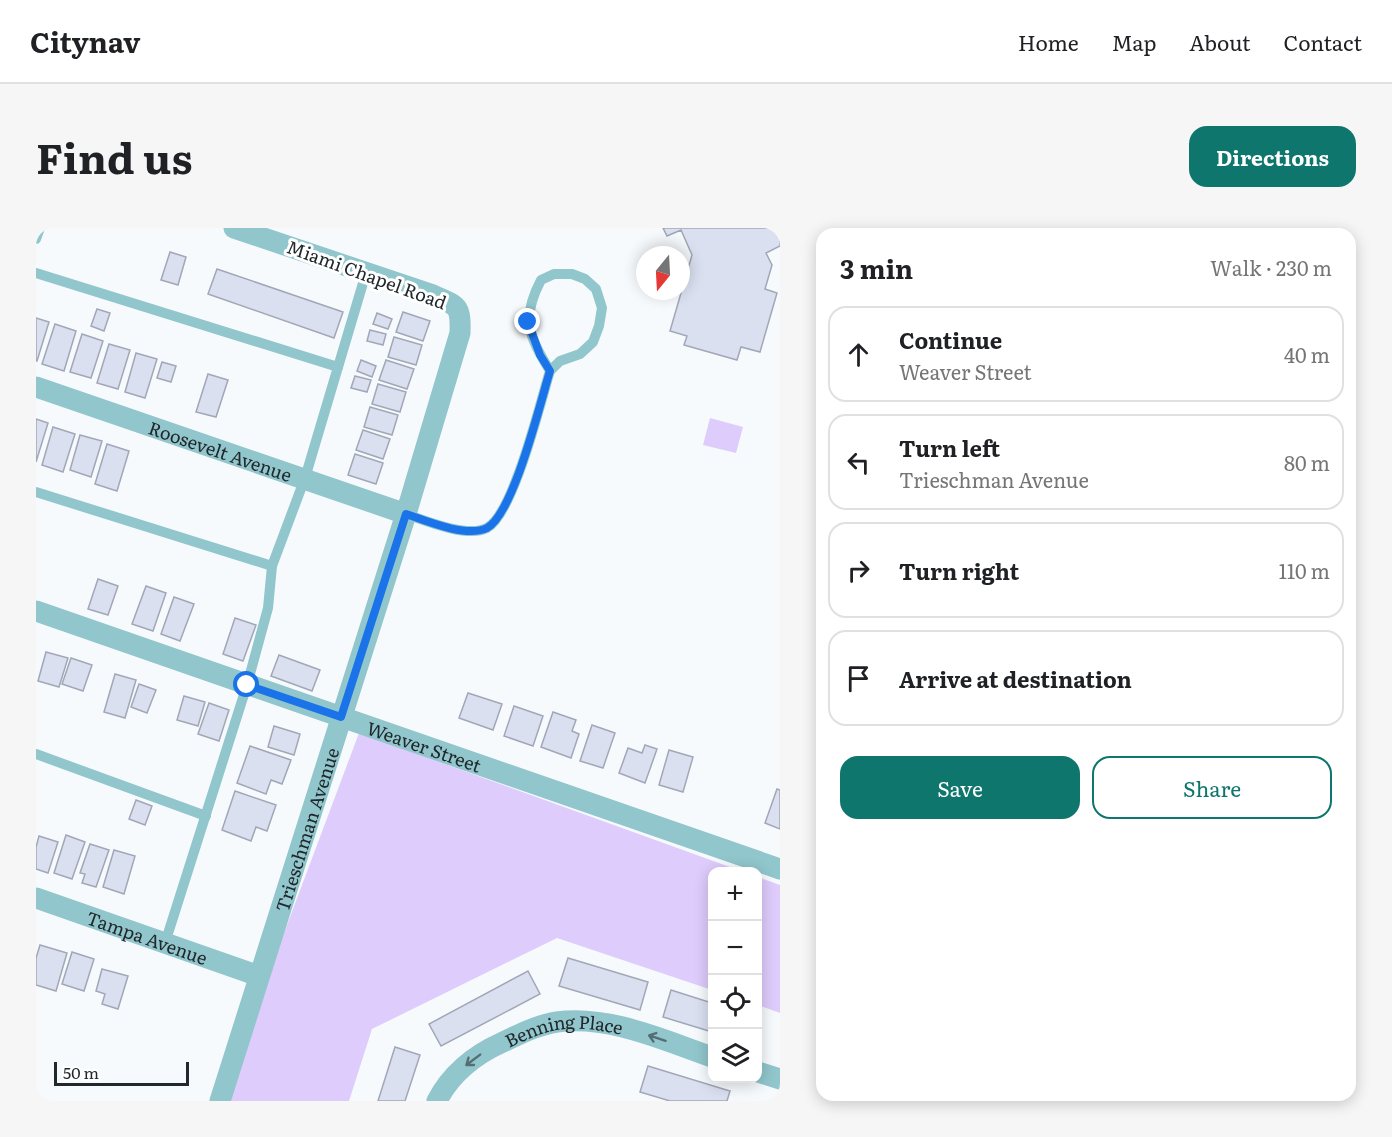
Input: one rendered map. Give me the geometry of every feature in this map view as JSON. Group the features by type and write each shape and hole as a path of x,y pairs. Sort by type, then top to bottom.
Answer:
{"street":[{"name":"Miami Chapel Road","path":"239,229 433,295 454,305 461,315"},
{"name":"Trieschman Avenue","path":"220,1101 406,514 460,333 461,315"},
{"name":"Roosevelt Avenue","path":"36,387 406,514"},
{"name":"Weaver Street","path":"36,611 780,869"},
{"name":"Tampa Avenue","path":"36,898 259,976"},
{"name":"Benning Place","path":"437,1101 455,1075 481,1054 528,1030 556,1023 583,1021 604,1024 640,1032 708,1056"},
{"path":"762,1073 780,1079"}],"lane":[{"path":"36,239 40,228"},
{"path":"36,273 338,368"},
{"path":"165,944 247,685 268,608 273,566 305,478 366,273"},
{"path":"406,514 450,529 471,530 487,528 497,516 508,500 518,474 550,371 560,361 580,354 593,342 599,326 602,308 596,289 585,279 572,274 554,273 541,280 528,310 528,322 534,340 550,371"},
{"path":"36,492 273,566"},
{"path":"36,753 206,816"}],"shaded area":[{"path":"710,418 743,427 736,453 703,445"},
{"path":"359,733 730,867 708,867 708,989 557,938 372,1029 349,1101 221,1101"},
{"path":"762,878 780,885 780,1013 762,1006"}],"building":[{"path":"663,228 780,228 780,246 766,253 772,265 765,289 777,293 760,352 741,347 737,360 684,345 687,336 670,331 679,300 690,300 692,255 681,230 667,236"},
{"path":"170,252 186,257 178,285 161,280"},
{"path":"217,269 343,312 334,338 208,294"},
{"path":"97,309 110,313 104,331 91,326"},
{"path":"403,312 430,321 423,341 396,332"},
{"path":"377,313 392,319 388,329 373,324"},
{"path":"36,318 49,322 37,361 36,361"},
{"path":"55,324 76,331 64,371 42,364"},
{"path":"370,330 386,334 383,345 367,341"},
{"path":"82,334 103,341 91,378 70,372"},
{"path":"394,337 422,345 416,365 388,357"},
{"path":"109,344 130,350 118,389 97,383"},
{"path":"136,353 157,359 145,398 125,392"},
{"path":"361,360 376,366 372,377 357,371"},
{"path":"386,360 414,369 407,389 379,380"},
{"path":"162,362 176,366 171,382 157,378"},
{"path":"208,374 228,380 216,417 196,412"},
{"path":"355,376 371,380 367,392 351,388"},
{"path":"378,384 406,392 400,412 372,404"},
{"path":"370,407 398,415 392,435 364,427"},
{"path":"36,419 48,423 36,462"},
{"path":"53,427 75,434 63,472 42,465"},
{"path":"363,430 390,439 383,459 356,450"},
{"path":"80,435 102,441 91,477 70,470"},
{"path":"107,444 129,451 117,491 95,484"},
{"path":"355,454 383,463 376,484 348,475"},
{"path":"98,579 118,586 108,615 88,609"},
{"path":"146,586 166,593 153,631 132,624"},
{"path":"174,597 194,604 180,641 161,634"},
{"path":"235,618 256,625 243,661 223,654"},
{"path":"46,652 68,658 59,687 38,681"},
{"path":"279,655 320,670 312,691 271,676"},
{"path":"71,658 92,665 83,691 62,684"},
{"path":"115,674 136,680 125,718 104,712"},
{"path":"139,684 156,690 147,713 131,707"},
{"path":"468,693 502,704 493,730 459,718"},
{"path":"184,696 205,702 198,726 177,720"},
{"path":"209,703 229,710 219,741 198,734"},
{"path":"514,706 543,716 533,746 504,736"},
{"path":"553,712 576,720 572,731 579,734 571,758 541,747"},
{"path":"592,725 615,733 603,768 580,761"},
{"path":"274,726 300,734 294,755 268,747"},
{"path":"645,745 657,749 645,783 619,773 628,748 642,753"},
{"path":"250,746 291,760 282,784 271,780 266,794 237,783"},
{"path":"669,750 693,757 683,792 659,785"},
{"path":"777,789 780,790 780,829 765,823"},
{"path":"235,791 276,805 267,831 256,827 251,841 222,830"},
{"path":"136,800 152,806 145,825 129,819"},
{"path":"66,835 85,842 72,879 54,873"},
{"path":"39,836 58,842 48,873 36,869 36,847"},
{"path":"90,844 109,850 96,887 82,883 85,874 80,873"},
{"path":"114,850 135,856 124,894 103,887"},
{"path":"40,945 67,953 56,991 36,985 36,958"},
{"path":"72,952 94,959 84,991 62,984"},
{"path":"568,958 648,982 640,1010 559,986"},
{"path":"102,969 128,976 118,1009 102,1004 105,994 96,991"},
{"path":"528,971 540,994 441,1046 429,1024"},
{"path":"671,990 708,1002 708,1031 663,1017"},
{"path":"395,1047 420,1055 405,1101 378,1101"},
{"path":"648,1066 730,1091 727,1101 670,1101 640,1092"}],"route":[{"path":"247,685 341,717 406,514 450,529 471,530 487,528 497,516 508,500 518,474 550,371 540,355 528,322"}]}
